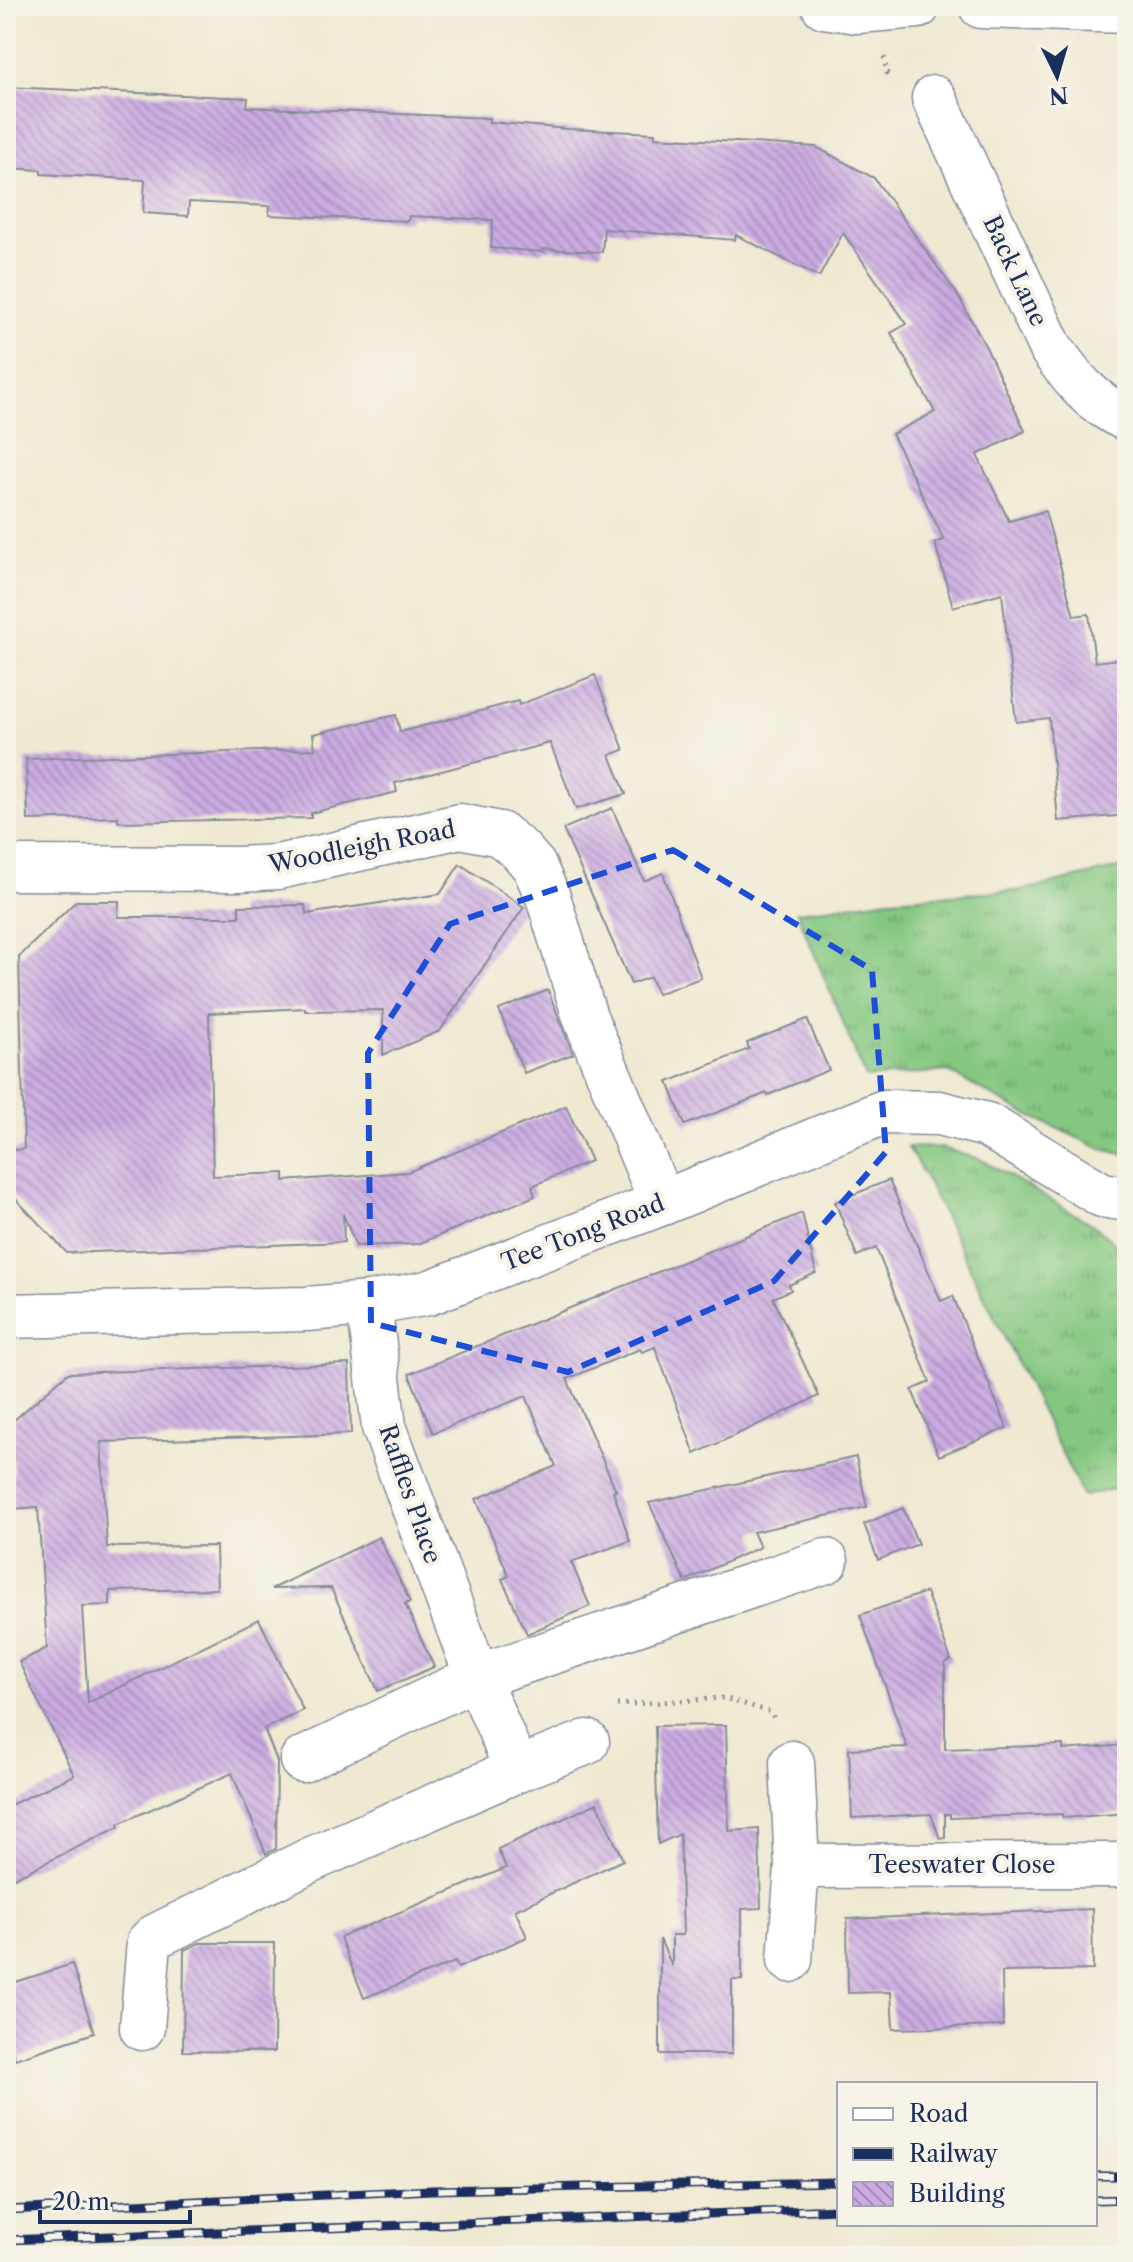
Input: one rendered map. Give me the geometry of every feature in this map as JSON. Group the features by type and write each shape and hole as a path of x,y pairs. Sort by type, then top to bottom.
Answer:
{"street":[{"path":"846,8 918,6"},
{"path":"981,6 1127,11"},
{"name":"Back Lane","path":"934,98 1050,347 1073,381 1110,411 1127,419"},
{"name":"Woodleigh Road","path":"6,868 265,868 460,826 500,834 534,866 548,897 585,1017 662,1203"},
{"name":"Tee Tong Road","path":"6,1316 291,1310 369,1304 428,1293 662,1203 884,1112 939,1113 987,1125 1102,1195 1127,1199"},
{"name":"Raffles Place","path":"369,1304 384,1427 477,1677 517,1770"},
{"path":"302,1760 477,1677 826,1561"},
{"path":"142,2028 149,1942 310,1860 587,1742"},
{"path":"790,1960 797,1866 792,1763"},
{"name":"Teeswater Close","path":"797,1866 1127,1865"}],"path":[{"path":"612,1705 724,1698 771,1712 792,1763"}],"highlighted area":[{"path":"673,850 872,970 886,1152 774,1281 568,1372 371,1323 368,1053 450,924"}],"green space":[{"path":"1127,866 1127,1155 1102,1149 1024,1113 947,1071 866,1078 797,912 890,899 1024,890"},
{"path":"908,1147 942,1148 980,1159 1095,1226 1127,1255 1127,1486 1083,1496"}],"building":[{"path":"6,87 248,98 247,107 489,118 489,122 655,133 655,137 816,147 874,178 957,294 986,347 1025,431 977,455 1009,521 1045,511 1074,616 1089,614 1095,662 1127,658 1127,815 1058,821 1049,718 1016,722 1002,593 953,607 935,543 944,540 892,434 935,412 891,333 907,324 843,233 819,277 736,235 735,240 604,229 602,252 543,249 543,252 491,248 493,220 409,216 408,221 269,215 270,206 189,202 188,216 143,213 145,180 41,174 41,170 6,168"},
{"path":"595,675 624,750 610,755 626,794 576,809 550,743 395,783 397,792 311,813 311,818 118,822 118,817 28,820 26,759 315,749 313,734 396,715 400,732 518,701 519,705"},
{"path":"612,808 644,881 663,873 701,978 657,994 650,977 631,984 563,829"},
{"path":"460,864 524,907 440,1031 383,1055 383,1010 305,1011 305,1008 209,1013 213,1176 284,1173 284,1181 408,1172 566,1106 591,1161 532,1186 535,1196 418,1244 356,1246 343,1214 344,1242 67,1253 11,1194 11,1150 24,1149 19,957 76,901 119,901 118,917 239,917 239,906 305,905 306,914 440,894"},
{"path":"548,990 573,1054 524,1073 499,1010"},
{"path":"807,1019 829,1070 685,1125 668,1082 749,1049 747,1043"},
{"path":"889,1180 941,1301 953,1296 1007,1428 939,1456 912,1390 930,1382 876,1248 857,1256 835,1202"},
{"path":"802,1213 816,1273 789,1285 791,1290 773,1298 819,1396 695,1454 655,1347 642,1352 640,1349 567,1379 616,1490 613,1491 630,1541 571,1562 590,1606 527,1634 502,1579 509,1576 476,1499 556,1466 526,1396 433,1433 409,1374"},
{"path":"349,1364 351,1434 101,1442 107,1547 216,1546 217,1589 110,1591 110,1605 82,1606 88,1703 259,1619 303,1710 264,1729 277,1761 276,1849 266,1854 232,1773 118,1824 119,1827 6,1882 6,1807 74,1775 19,1662 47,1648 38,1507 13,1509 13,1421 68,1373"},
{"path":"856,1457 867,1507 753,1532 760,1547 685,1581 649,1503"},
{"path":"903,1508 918,1544 878,1560 864,1524"},
{"path":"379,1537 410,1602 405,1604 434,1667 378,1691 331,1588 271,1589"},
{"path":"926,1592 951,1660 945,1663 945,1749 1063,1745 1063,1750 1127,1745 1127,1813 1063,1818 1062,1814 950,1818 950,1814 945,1814 945,1838 940,1839 931,1814 852,1818 849,1749 907,1747 860,1615"},
{"path":"726,1725 729,1831 759,1829 761,1908 742,1909 742,1980 732,1980 732,2054 660,2054 660,1939 672,1966 672,1935 683,1935 680,1834 658,1844 655,1726"},
{"path":"597,1803 623,1860 515,1910 527,1937 458,1968 455,1962 364,1998 340,1937 506,1868 498,1849"},
{"path":"1092,1909 1093,1970 1002,1972 1003,2026 893,2029 891,1992 848,1993 847,1919"},
{"path":"199,1943 275,1943 274,2052 183,2051 184,1950"},
{"path":"72,1964 94,2033 15,2059 6,2031 6,1985"}],"railway":[{"path":"1097,2176 1127,2176"},
{"path":"6,2210 432,2190 837,2182"},
{"path":"1097,2200 1127,2199"},
{"path":"6,2240 837,2209"}]}
